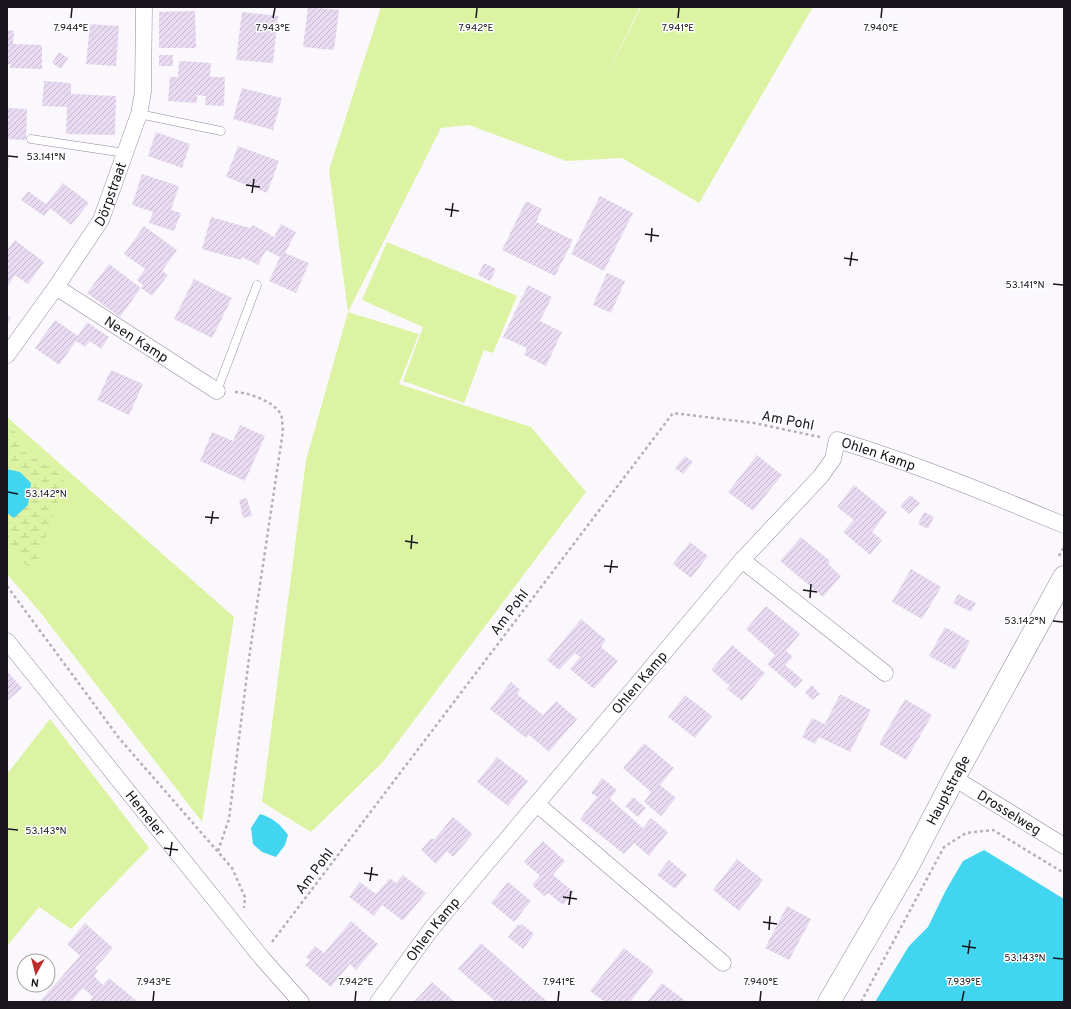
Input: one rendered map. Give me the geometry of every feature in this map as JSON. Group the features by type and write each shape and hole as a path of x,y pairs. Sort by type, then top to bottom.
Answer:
{"street":[{"name":"Dörpstraat","path":"7,355 56,287 101,220 139,114 143,92 144,7"},
{"name":"Neen Kamp","path":"56,287 217,392"},
{"name":"Ohlen Kamp","path":"378,1002 432,928 538,805 742,560 822,476 833,459 837,440 879,453 981,491 1064,525"},
{"path":"742,560 885,673"},
{"name":"Hauptstraße","path":"829,1002 906,868 1064,577"},
{"name":"Hemeler","path":"7,641 243,934 301,1002"},
{"name":"Drosselweg","path":"954,778 1064,846"},
{"path":"538,805 723,963"}],"lane":[{"path":"139,114 221,131"},
{"path":"31,139 125,153"},
{"path":"217,392 257,285"}],"path":[{"path":"217,392 241,392 273,405 280,413 283,431 249,658 229,819 218,851"},
{"name":"Am Pohl","path":"261,956 673,413 754,423 837,440"},
{"path":"7,586 119,738 232,868 245,897 243,934"},
{"path":"861,1002 944,847 966,833 993,830 1064,872"}],"green space":[{"path":"381,7 640,7 597,96 641,7 813,7 699,203 622,158 566,161 469,125 441,128 348,312 329,170"},
{"path":"387,242 517,296 493,353 484,350 464,403 403,381 423,327 362,300"},
{"path":"348,312 419,334 399,384 531,427 586,492 382,763 311,832 262,802 306,460"},
{"path":"7,417 234,617 202,822 40,612 7,574 7,547 29,568 62,475 23,451 17,435 12,428 7,427"},
{"path":"7,427 12,428 17,435 23,451 62,475 64,483 36,565 29,568 7,547 7,513 14,518 20,472 7,469"},
{"path":"50,719 149,848 71,929 39,907 7,946 7,774"}],"water":[{"path":"7,469 20,472 31,483 28,505 14,518 7,513"},
{"path":"260,814 269,817 276,822 288,835 285,845 276,857 262,852 253,844 251,828"},
{"path":"984,850 1064,899 1064,1002 875,1002 909,946 928,927 946,890 963,861"}],"building":[{"path":"308,7 339,10 334,50 303,47"},
{"path":"195,11 196,48 159,48 159,12"},
{"path":"242,12 278,16 273,63 236,60"},
{"path":"90,24 119,26 116,66 86,64"},
{"path":"7,30 14,31 13,44 42,45 42,69 10,68 11,64 7,64"},
{"path":"59,52 68,58 61,69 52,63"},
{"path":"159,55 173,55 173,66 159,66"},
{"path":"179,61 211,63 210,77 225,77 224,106 205,105 206,96 197,95 197,103 168,101 170,77 178,77"},
{"path":"44,81 71,83 71,94 116,96 115,135 66,134 67,107 42,106"},
{"path":"242,88 282,98 273,130 233,119"},
{"path":"7,108 27,109 26,140 7,139"},
{"path":"156,132 190,144 182,168 148,156"},
{"path":"238,146 279,161 267,193 226,177"},
{"path":"7,156 9,157 8,169 7,169"},
{"path":"142,174 179,186 171,210 181,213 174,231 149,223 153,212 132,205"},
{"path":"63,183 89,203 71,225 50,208 44,216 21,200 28,191 46,204"},
{"path":"600,196 633,213 604,271 571,254"},
{"path":"526,201 542,209 536,222 573,240 555,276 502,250"},
{"path":"211,217 250,228 253,225 274,237 281,224 296,232 285,253 309,263 296,293 269,281 280,257 266,250 258,265 242,257 241,260 202,249"},
{"path":"144,226 177,250 162,271 168,275 152,296 141,288 143,285 137,280 145,269 124,254"},
{"path":"15,240 44,262 28,284 15,275 7,287 7,250"},
{"path":"484,263 496,269 490,281 478,275"},
{"path":"109,264 141,288 120,317 87,293"},
{"path":"607,273 625,281 611,313 593,305"},
{"path":"194,279 232,298 212,338 174,319"},
{"path":"528,285 552,297 540,321 562,332 546,366 524,355 527,348 503,337"},
{"path":"7,315 11,318 7,323"},
{"path":"55,320 78,336 87,322 109,337 101,349 90,341 85,347 76,341 59,365 35,348"},
{"path":"111,370 143,384 129,415 97,400"},
{"path":"240,425 265,436 245,481 200,461 212,432 233,441"},
{"path":"757,455 782,475 753,511 728,492"},
{"path":"685,456 693,462 683,474 675,468"},
{"path":"854,485 887,512 872,532 882,540 870,555 843,532 854,520 837,507"},
{"path":"910,495 920,503 909,514 900,506"},
{"path":"247,498 252,516 243,518 239,500"},
{"path":"924,512 934,517 928,529 918,524"},
{"path":"801,537 830,561 828,564 841,576 823,597 780,561"},
{"path":"690,542 708,556 691,578 673,564"},
{"path":"911,569 941,587 922,619 892,602"},
{"path":"958,594 976,603 971,612 953,603"},
{"path":"766,606 800,634 786,651 793,657 785,665 803,680 795,688 767,664 775,655 746,629"},
{"path":"581,619 606,640 601,647 618,661 594,689 570,669 580,657 575,653 559,670 547,660"},
{"path":"945,627 970,641 955,670 929,656"},
{"path":"732,645 765,673 742,701 727,689 730,686 711,670"},
{"path":"7,671 22,688 7,701"},
{"path":"511,682 520,690 517,694 543,715 556,701 577,719 549,752 529,735 526,738 490,709"},
{"path":"812,685 820,694 812,700 805,692"},
{"path":"840,694 871,710 850,752 819,737 815,744 802,737 812,718 825,724"},
{"path":"685,695 712,716 695,738 668,717"},
{"path":"905,699 932,715 906,760 879,744"},
{"path":"644,743 674,768 660,785 676,798 661,816 644,802 651,792 623,768"},
{"path":"497,757 528,781 508,806 477,782"},
{"path":"602,778 617,790 610,799 643,828 651,818 668,832 649,856 634,843 624,854 580,819 597,797 591,793"},
{"path":"633,797 646,808 638,817 625,806"},
{"path":"453,817 473,834 453,857 447,851 436,864 421,850 431,838 434,840"},
{"path":"543,841 565,861 553,875 574,892 563,905 548,893 544,896 532,885 540,876 524,862"},
{"path":"737,859 763,880 739,911 713,890"},
{"path":"669,860 687,875 675,889 657,875"},
{"path":"403,875 426,893 403,921 382,905 374,916 349,897 360,882 376,894 390,878 396,883"},
{"path":"508,882 531,901 514,922 491,903"},
{"path":"787,906 811,919 789,960 765,948"},
{"path":"351,921 378,944 356,970 350,964 331,987 305,965 310,960 306,957 315,946 324,953"},
{"path":"85,923 113,948 95,968 98,971 94,976 103,985 109,978 138,1002 89,1002 93,997 83,988 71,1002 39,1002 47,993 56,993 56,983 80,956 67,944"},
{"path":"518,924 520,926 522,924 534,934 523,949 508,937"},
{"path":"481,943 548,1002 496,1002 458,969"},
{"path":"624,948 654,971 630,1002 605,1002 590,991"},
{"path":"432,982 455,1002 414,1002"},
{"path":"662,983 687,1002 647,1002"}]}
